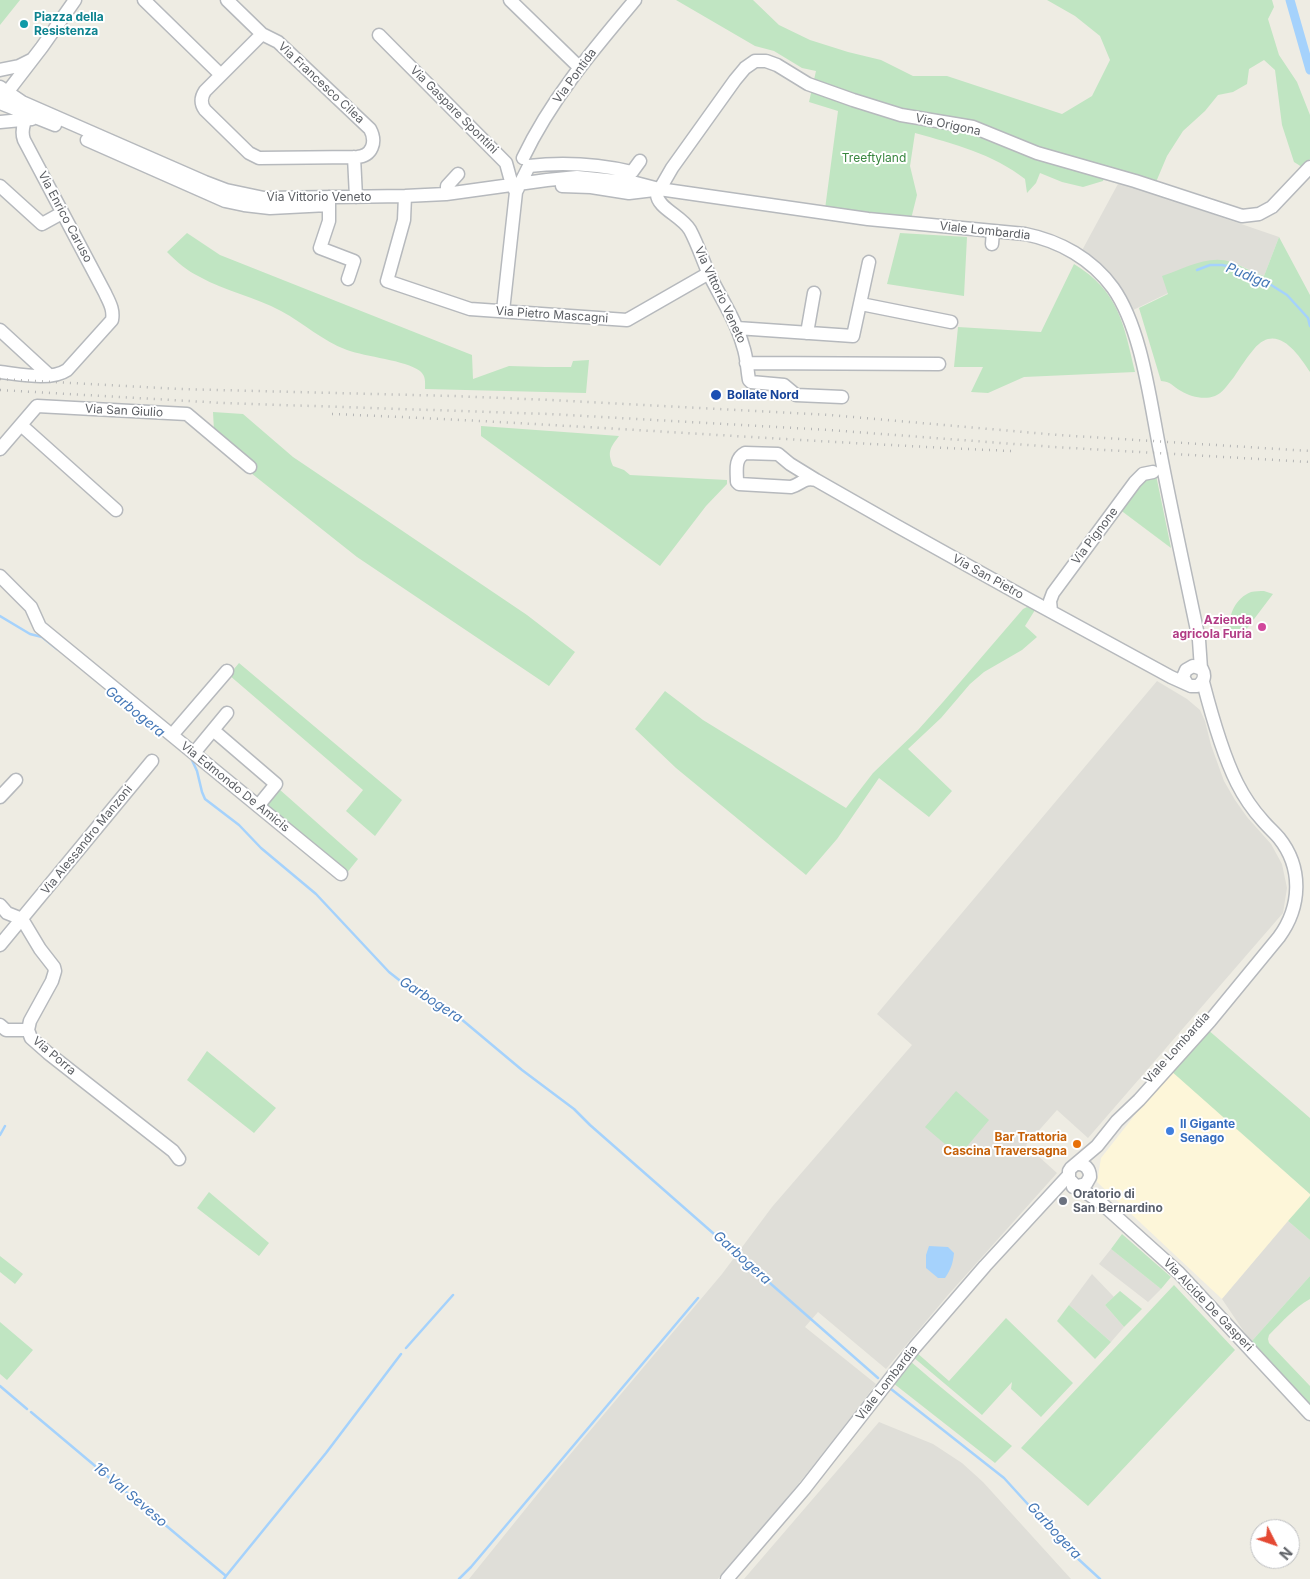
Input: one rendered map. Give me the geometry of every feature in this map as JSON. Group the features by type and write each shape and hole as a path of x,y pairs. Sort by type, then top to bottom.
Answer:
{"street":[{"path":"2,96 34,58 75,0"},
{"path":"144,0 221,75"},
{"name":"Via Francesco Cilea","path":"227,0 262,34 278,42 370,130 373,134 372,147 368,154 354,157"},
{"path":"510,0 579,67"},
{"name":"Via Pontida","path":"523,158 548,114 579,67 631,2"},
{"path":"262,34 202,95 202,105 249,153 266,158 354,157 356,197"},
{"name":"Via Gaspare Spontini","path":"379,35 506,163 516,187"},
{"path":"0,70 19,66 34,58"},
{"name":"Via Origona","path":"659,189 696,133 745,68 755,61 766,61 777,65 808,84 900,116 973,127 1037,153 1136,181 1242,216 1259,214 1272,207 1310,167"},
{"name":"Via Vittorio Veneto","path":"2,96 31,118 225,201 244,205 270,208 356,197 405,200 516,187"},
{"name":"Via Vittorio Veneto","path":"2,96 59,118 205,182 226,190 264,198 329,201 452,200 571,178 636,183 659,189 656,194 657,199 660,204 686,224 737,328 743,345 749,380 751,382 784,385 796,395 842,397"},
{"path":"0,122 31,118"},
{"name":"Via Enrico Caruso","path":"31,118 22,136 112,306 113,314 112,320 67,370 49,376"},
{"path":"504,312 516,187 529,166 575,163 607,166 632,172 640,161"},
{"path":"447,194 447,186 458,174"},
{"path":"0,186 42,224 62,213"},
{"name":"Viale Lombardia","path":"659,189 992,237 1041,237 1067,248 1094,267 1113,288 1127,313 1144,373 1199,640 1192,669"},
{"name":"Via Pietro Mascagni","path":"405,200 401,236 387,281 470,309 627,320 709,273"},
{"path":"329,201 330,221 320,248 354,261 348,279"},
{"path":"737,328 853,336 869,262"},
{"path":"807,333 814,293"},
{"path":"861,304 951,322"},
{"path":"0,330 49,376"},
{"path":"746,363 939,364"},
{"path":"0,372 49,376"},
{"name":"Via San Giulio","path":"0,450 37,406 187,414 250,467"},
{"path":"21,425 116,510"},
{"name":"Via San Pietro","path":"816,480 805,479 791,487 739,484 737,482 737,461 745,453 778,454 816,480 1051,611 1162,672 1193,684"},
{"name":"Via Pignone","path":"1051,611 1050,601 1052,593 1135,482 1144,474 1153,472"},
{"name":"Via Edmondo De Amicis","path":"1,582 31,607 40,627 340,874"},
{"path":"1162,672 1172,673 1192,669 1204,675 1193,684 1183,677 1192,669"},
{"path":"172,735 227,671"},
{"name":"Viale Lombardia","path":"1076,1164 1097,1146 1116,1121 1139,1100 1183,1050 1286,927 1294,906 1295,878 1286,849 1278,837 1256,813 1238,784 1230,768 1213,716 1193,684"},
{"path":"194,753 227,713"},
{"path":"213,730 276,784 258,806"},
{"name":"Via Alessandro Manzoni","path":"0,945 152,761"},
{"path":"0,797 16,780"},
{"name":"Via Porra","path":"0,905 7,913 22,919 40,949 54,967 55,972 52,982 30,1021 28,1030 31,1038 173,1151 179,1159"},
{"path":"0,1025 6,1030 28,1030"},
{"name":"Viale Lombardia","path":"1090,1175 1097,1146"},
{"path":"1076,1164 1086,1166 1090,1175 1086,1184 1077,1186 1070,1182 1068,1176 1070,1168 1076,1164"},
{"name":"Via Alcide De Gasperi","path":"1090,1175 1100,1202"},
{"name":"Viale Lombardia","path":"728,1579 830,1457 920,1340 1068,1176"},
{"name":"Viale Lombardia","path":"1052,1194 1077,1186"},
{"name":"Via Alcide De Gasperi","path":"1077,1186 1100,1202 1179,1273 1310,1414"}],"shaded area":[{"path":"1119,182 1279,237 1264,276 1232,262 1127,313 1079,256"},
{"path":"1157,681 1187,699 1200,710 1224,781 1247,817 1271,844 1282,864 1287,888 1283,913 1088,1138 1057,1110 1026,1145 1057,1173 948,1295 886,1369 818,1312 805,1327 876,1384 830,1445 718,1579 469,1579 557,1470 722,1274 772,1207 912,1045 877,1014"},
{"path":"1171,1069 1310,1194 1222,1299 1097,1182 1101,1158"},
{"path":"1288,1221 1310,1240 1310,1276 1251,1342 1222,1299"},
{"path":"1111,1249 1161,1289 1148,1302 1099,1264"},
{"path":"1092,1274 1114,1297 1105,1305 1124,1327 1111,1342 1069,1305"},
{"path":"879,1422 933,1444 962,1463 983,1482 1071,1579 744,1579"}],"green space":[{"path":"0,0 20,0 0,25"},
{"name":"Treeftyland","path":"676,0 753,0 779,25 810,40 881,60 913,76 947,76 1062,114 1092,96 1110,60 1100,36 1075,16 1047,0 1272,0 1274,7 1268,19 1279,55 1297,82 1310,115 1310,159 1302,167 1294,162 1282,125 1275,70 1264,60 1249,69 1247,84 1233,92 1218,95 1205,111 1183,131 1167,156 1156,182 1108,166 1103,181 1083,187 1062,182 1040,173 1036,183 1027,193 1025,179 1000,163 973,151 915,133 910,166 917,195 911,219 825,209 838,111 809,102 816,71 802,68 774,51 755,46"},
{"path":"187,233 220,255 472,355 473,379 509,366 571,367 573,361 589,360 586,393 425,389 423,375 413,367 347,350 321,337 281,311 210,282 191,272 167,252"},
{"path":"900,233 967,237 964,296 887,284"},
{"path":"1279,237 1310,295 1310,372 1286,344 1279,340 1271,339 1263,341 1254,349 1225,388 1215,396 1202,398 1189,395 1170,383 1161,381 1139,308 1168,294 1162,276 1196,263 1223,260 1264,276"},
{"path":"1074,264 1089,274 1110,298 1123,324 1135,372 1024,377 988,393 971,392 983,367 954,367 958,327 1041,332"},
{"path":"213,412 243,414 293,457 527,615 575,652 549,686 357,557 251,473 214,431"},
{"path":"481,426 619,436 610,450 611,461 613,466 624,470 630,475 727,480 727,484 706,506 660,566 481,436"},
{"path":"1156,475 1171,548 1119,509 1143,480"},
{"path":"1264,591 1273,594 1242,635 1230,630 1230,618 1237,602 1251,592"},
{"path":"1027,607 1035,610 1025,626 1037,637 1022,650 984,672 970,684 941,718 908,749 952,791 929,817 879,778 837,839 806,875 676,768 635,729 665,691 703,720 846,808 873,773 918,730 1023,609"},
{"path":"239,663 402,800 375,836 346,811 363,790 229,675"},
{"path":"279,789 358,859 346,874 265,805"},
{"path":"1207,1029 1310,1118 1310,1194 1170,1070"},
{"path":"207,1051 276,1108 254,1133 187,1080"},
{"path":"956,1091 989,1120 959,1156 925,1127"},
{"path":"209,1192 269,1243 259,1256 197,1208"},
{"path":"1310,1196 1310,1240 1288,1221"},
{"path":"1122,1234 1171,1277 1161,1289 1111,1249"},
{"path":"0,1256 23,1274 15,1284 0,1272"},
{"path":"1310,1276 1310,1299 1288,1316 1269,1335 1268,1339 1269,1343 1310,1386 1310,1407 1251,1342"},
{"path":"1174,1285 1235,1350 1088,1506 1021,1448"},
{"path":"1120,1291 1142,1309 1124,1327 1105,1305"},
{"path":"1069,1305 1111,1342 1095,1359 1057,1321"},
{"path":"1006,1318 1073,1383 1041,1417 1011,1389 1012,1382 982,1415 913,1357 916,1352 949,1381"},
{"path":"0,1322 33,1350 7,1380 0,1374"},
{"path":"910,1361 1012,1446 995,1463 893,1383"}],"water":[{"path":"929,1246 948,1247 954,1253 949,1272 945,1278 938,1278 926,1268 926,1255"}],"waterway":[{"path":"1290,0 1310,70"},
{"name":"Pudiga","path":"1197,270 1210,265 1222,265 1260,278 1287,295 1308,318 1310,326"},
{"name":"Garbogera","path":"0,616 30,634 42,637 57,649"},
{"name":"Garbogera","path":"191,758 205,799 239,825 261,848 316,894 389,972 408,987 454,1013 522,1070 574,1109 878,1378"},
{"path":"0,1135 5,1126"},
{"path":"406,1348 453,1295"},
{"path":"459,1579 698,1298"},
{"path":"226,1576 326,1453 401,1354"},
{"name":"16 Val Seveso","path":"0,1386 27,1409"},
{"name":"Garbogera","path":"891,1389 1004,1478 1075,1556 1100,1579"},
{"name":"16 Val Seveso","path":"31,1412 226,1576 224,1579"}],"railway":[{"path":"0,379 179,389 551,400 830,415 1058,435 1310,451"},
{"path":"0,390 223,403 550,414 829,430 1054,447 1310,462"},
{"path":"332,414 1011,451"}],"place":[{"name":"Piazza della Resistenza","path":"24,24"},
{"name":"Bollate Nord","path":"716,395"},
{"name":"Azienda agricola Furia","path":"1262,627"},
{"name":"Il Gigante Senago","path":"1170,1131"},
{"name":"Bar Trattoria Cascina Traversagna","path":"1077,1144"},
{"name":"Oratorio di San Bernardino","path":"1063,1201"}]}
